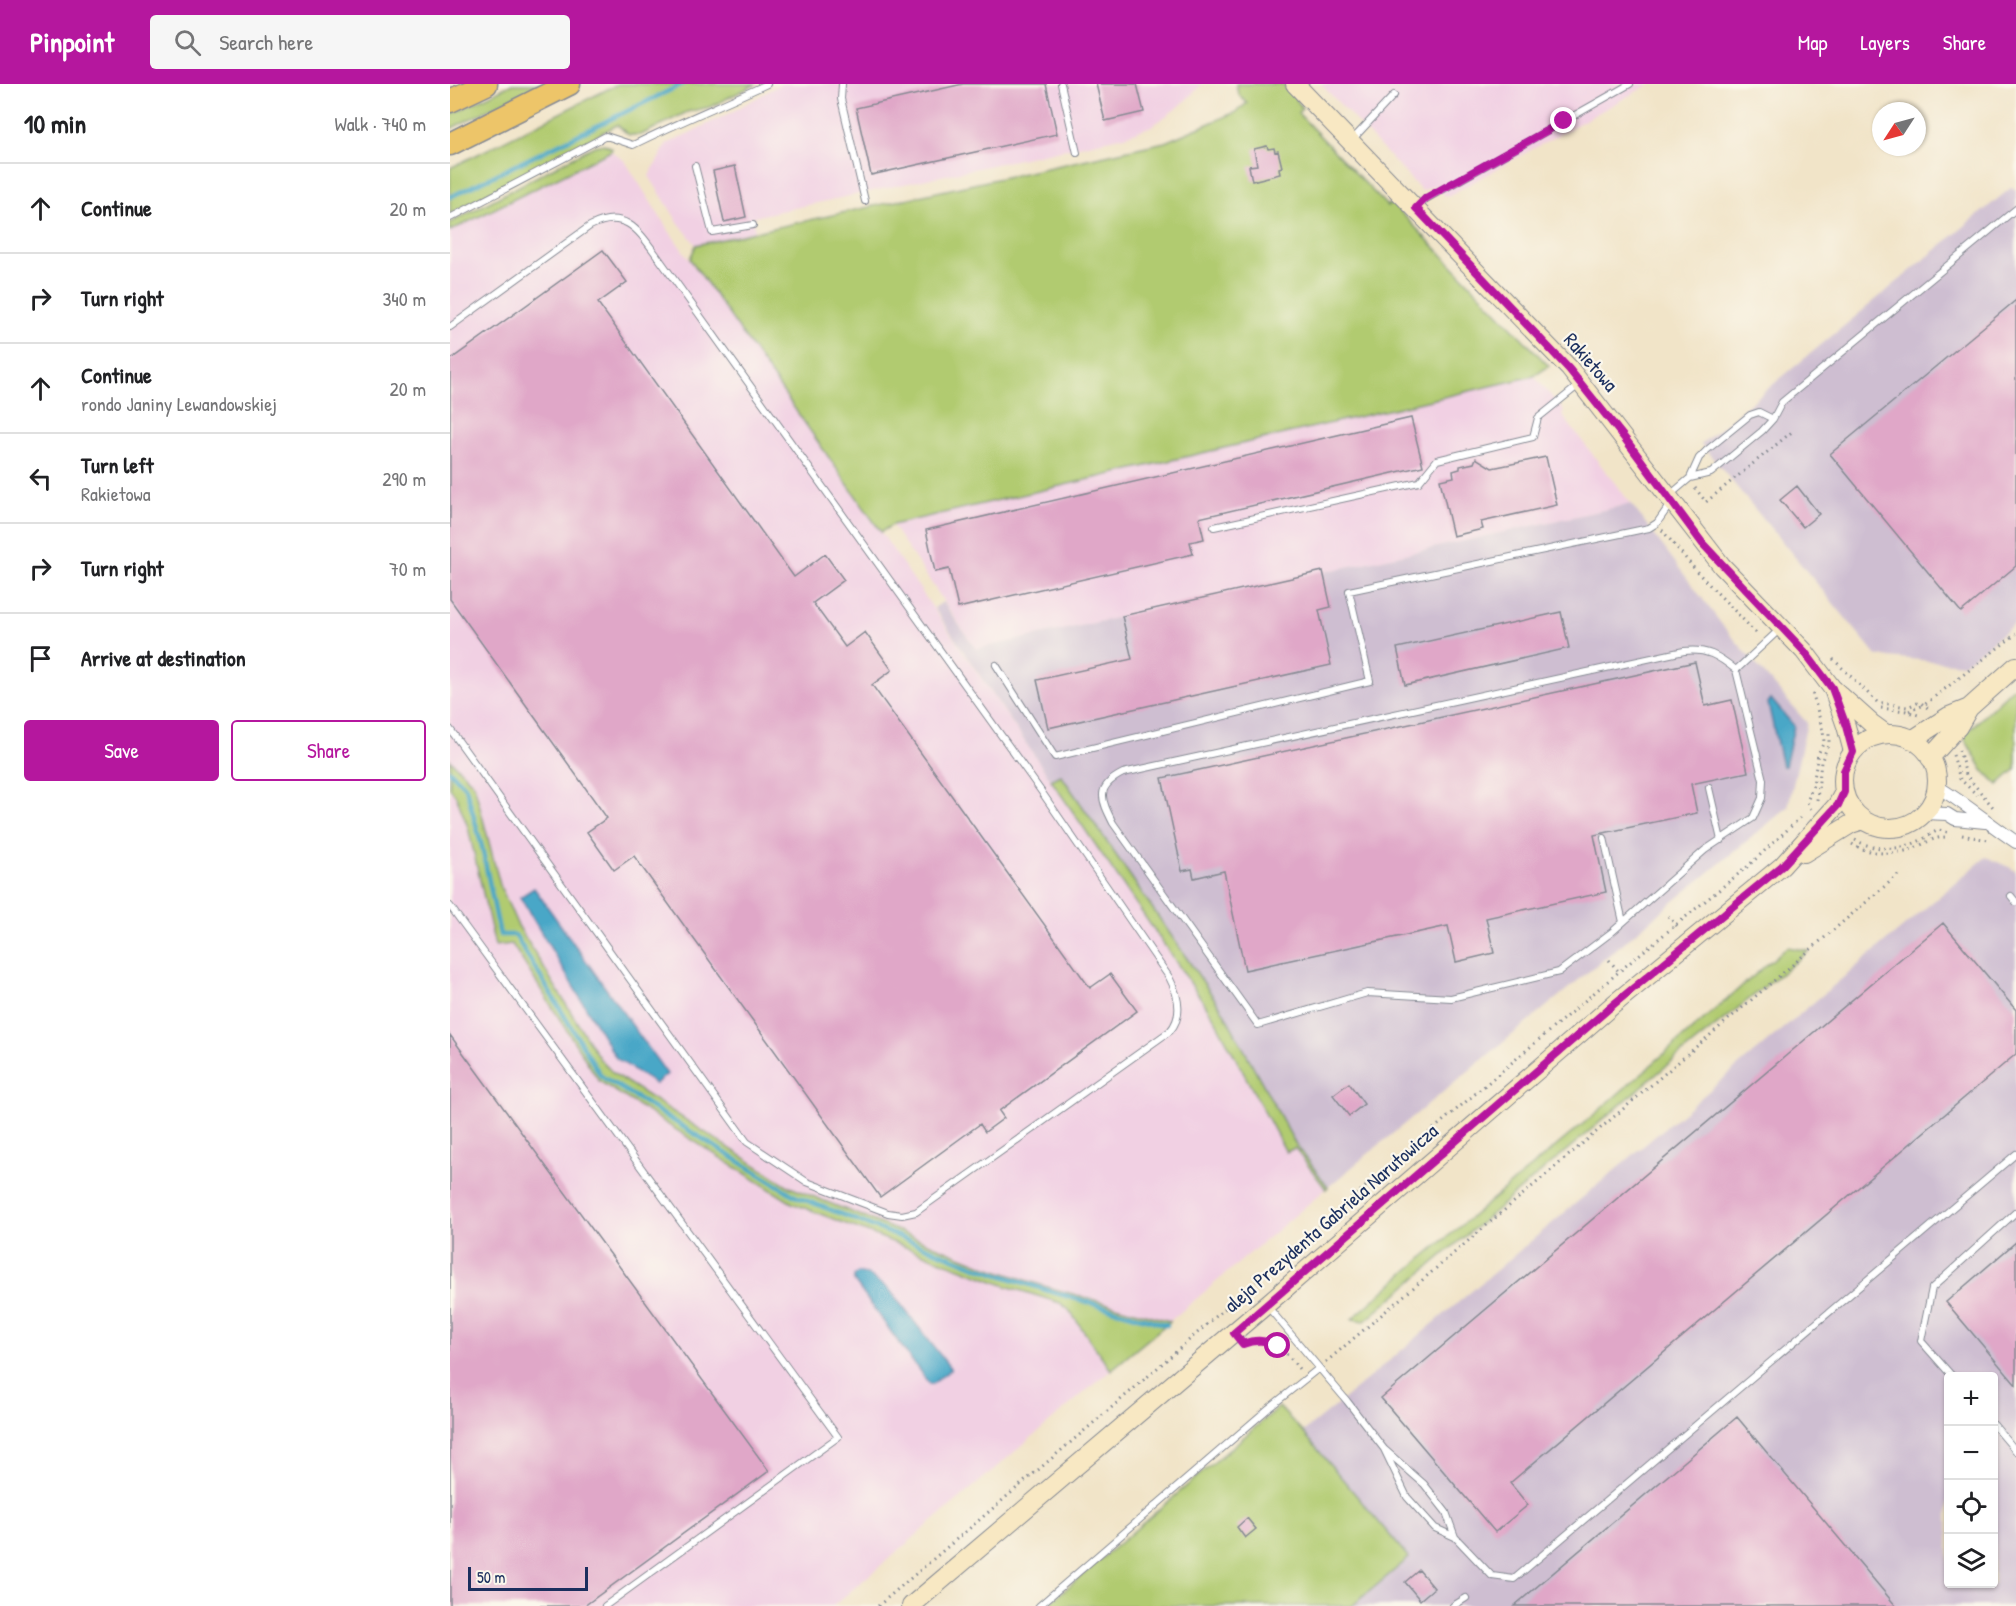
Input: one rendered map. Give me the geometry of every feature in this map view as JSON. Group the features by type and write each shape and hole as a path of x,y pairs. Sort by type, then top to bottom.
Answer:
{"highway":[{"path":"450,101 486,84"},
{"path":"450,144 569,84"}],"street":[{"name":"Rakietowa","path":"1295,84 1582,383 1722,566 1804,651 1832,688 1886,734"},
{"path":"1930,758 1950,741 1969,708 2016,666"},
{"name":"Rakietowa","path":"1832,688 1853,752"},
{"path":"1912,740 1949,716 1969,708"},
{"path":"1886,734 1898,734 1912,740 1920,745 1930,758 1936,775 1932,801 1924,813 1914,821 1902,826 1889,828 1876,826 1864,820 1855,813 1844,792 1844,771 1853,752 1868,739 1886,734"},
{"path":"1936,786 1962,802 2016,842"},
{"name":"aleja Prezydenta Gabriela Narutowicza","path":"1782,866 1838,805 1844,792"},
{"path":"1924,813 1947,814 1955,819 1986,822"},
{"name":"aleja Prezydenta Gabriela Narutowicza","path":"911,1606 1234,1333 1632,989 1782,866 1851,824 1864,820"}],"lane":[{"path":"450,218 606,136 633,145 689,117 713,110 767,84"},
{"path":"842,84 841,99 865,201"},
{"path":"1061,84 1077,153"},
{"path":"1416,208 1426,198 1630,84"},
{"path":"1350,142 1394,95"},
{"path":"695,166 712,232 753,225"},
{"path":"1689,479 1711,473 1762,431 1773,419 1782,402 2016,209"},
{"path":"450,327 590,226 603,220 613,219 633,226 655,253 1079,845 1169,977 1179,1004 1177,1019 1170,1031 916,1212 902,1215 888,1213 827,1190 807,1182 747,1142 450,729"},
{"path":"1214,527 1419,482 1437,460 1533,437 1538,418 1582,383"},
{"path":"996,665 1055,757 1370,681 1349,591 1650,528 1657,523 1670,500 1689,479 1699,458 1750,415 1759,412 1773,419"},
{"path":"1736,670 1781,627"},
{"path":"1696,649 1707,651 1720,657 1736,670 1764,789 1759,808 1753,818 1704,850 1623,922 1559,972 1451,998 1367,993 1258,1025 1113,823 1103,804 1102,793 1105,785 1123,773 1684,651 1696,649"},
{"path":"1709,788 1721,840"},
{"path":"1604,838 1623,922"},
{"path":"2011,896 2016,902"},
{"path":"450,906 838,1437 605,1606"},
{"path":"1384,1449 1407,1497 1435,1528 1455,1537 1492,1576 1514,1579 1792,1341 2016,1154"},
{"path":"1948,1372 1921,1341 1932,1288 2016,1212"},
{"path":"1266,1305 1347,1401 1384,1449 1424,1484 1446,1512 1455,1537"},
{"path":"1039,1606 1269,1408 1319,1368"},
{"path":"1995,1426 2016,1451"},
{"path":"1453,1606 1466,1598"}],"path":[{"path":"1689,479 1706,502 1793,431"},
{"path":"1657,523 1698,573 1765,642"},
{"path":"1908,712 1924,705 2016,634"},
{"path":"1810,684 1824,742 1818,754 1814,785 1807,802 1811,809"},
{"path":"1872,698 1877,702 1907,707 1920,702 1924,705"},
{"path":"1875,707 1908,712 1924,718"},
{"path":"878,1606 1138,1385 1218,1312 1619,972 1748,867 1818,800 1821,762 1830,737"},
{"path":"1950,741 1960,779"},
{"path":"1950,741 1961,754 1966,775 2000,814"},
{"path":"1948,837 1934,838 1913,849 1888,854 1859,848 1851,841 1895,849 1916,843 1939,830 1950,832"},
{"path":"1959,834 1996,842"},
{"path":"1319,1368 1898,875"},
{"path":"1609,960 1632,989"},
{"path":"1218,1312 1243,1344 1254,1340 1266,1341 1278,1346 1307,1378"}],"shaded area":[{"path":"781,84 1202,84 1180,106 1152,126 1125,136 753,217 755,231 696,245 678,222 649,176 667,144 730,113"},
{"path":"1321,84 1650,84 1446,197 1435,185 1422,191"},
{"path":"611,151 625,161 667,228 854,493 1213,1016 1286,1152 1295,1147 1326,1189 1170,1321 1044,1286 987,1267 790,1187 614,1074 599,1058 517,924 500,885 474,784 450,760 450,231"},
{"path":"2012,187 2016,191 2016,623 1963,664 1877,656 1701,444"},
{"path":"1534,376 1564,411 1562,415 1631,504 976,649 892,525"},
{"path":"1631,504 1723,626 1807,723 1788,807 1328,1187 1295,1143 1223,1011 1061,775 1051,780 934,608 943,602 976,649"},
{"path":"450,788 456,796 512,943 599,1081 792,1203 1006,1286 1060,1303 1069,1310 1111,1370 833,1606 450,1606"},
{"path":"1986,857 2016,872 2016,1606 1352,1606 1408,1558 1303,1432"}],"green space":[{"path":"512,84 540,84 450,129 450,115"},
{"path":"618,84 756,84 710,107 687,112 641,135 629,135 617,125 450,214 450,168"},
{"path":"1236,84 1283,84 1302,108 1298,113 1387,206 1392,203 1549,366 1534,376 892,525 881,532 690,259 696,245 1165,142 1236,112 1247,103 1238,94"},
{"path":"604,144 612,148 611,151 450,231 450,223 594,146"},
{"path":"2016,685 2016,769 1998,785 1983,770 1963,736"},
{"path":"450,760 474,784 500,885 517,924 599,1058 614,1074 790,1187 987,1267 1044,1286 1170,1321 1111,1370 1069,1310 1060,1303 1006,1286 792,1203 599,1081 512,944 495,946 468,827 456,796 450,788"},
{"path":"1061,775 1223,1011 1295,1143 1328,1187 1326,1189 1295,1148 1286,1152 1213,1016 1051,780"},
{"path":"1787,947 1809,951 1671,1062 1365,1321 1352,1319 1596,1113"},
{"path":"1279,1407 1303,1432 1409,1558 1352,1606 1046,1606"}],"water":[{"path":"1771,699 1794,726 1785,766 1782,766 1768,703"},
{"path":"534,888 667,1074 655,1084 616,1058 520,897"},
{"path":"858,1273 867,1274 889,1289 951,1369 929,1384 854,1281 854,1276"}],"building":[{"path":"963,84 1046,84 1057,134 871,175 856,108"},
{"path":"1096,84 1137,84 1144,112 1105,121"},
{"path":"1267,146 1268,149 1274,148 1275,152 1278,151 1282,167 1279,168 1280,174 1252,181 1249,166 1257,165 1254,149"},
{"path":"735,166 746,217 724,222 713,171"},
{"path":"603,250 627,282 598,303 794,577 825,554 844,580 813,603 845,647 865,632 892,670 872,685 1090,988 1110,974 1137,1011 999,1111 1004,1118 985,1132 980,1124 880,1197 634,856 614,870 587,832 607,818 450,599 450,360"},
{"path":"2016,300 2016,566 1961,612 1830,454"},
{"path":"1411,418 1423,466 1199,518 1204,539 1190,542 1193,554 958,608 949,569 935,572 926,530"},
{"path":"1546,457 1557,505 1481,522 1483,529 1453,536 1440,480 1454,477 1453,471 1460,469 1460,466 1474,463 1476,458 1492,468"},
{"path":"1797,486 1819,514 1803,527 1780,500"},
{"path":"1323,571 1331,607 1319,610 1331,665 1048,728 1037,680 1132,659 1122,616"},
{"path":"1561,612 1569,648 1405,685 1397,648"},
{"path":"1695,662 1705,706 1732,700 1748,772 1691,784 1697,813 1594,835 1606,892 1486,918 1494,953 1456,962 1448,926 1245,970 1224,871 1194,878 1192,869 1182,871 1162,778"},
{"path":"1943,923 2016,1010 2016,1054 1510,1483 1528,1505 1495,1532 1381,1398"},
{"path":"450,1035 769,1471 584,1606 450,1606"},
{"path":"1349,1083 1364,1104 1349,1116 1333,1095"},
{"path":"2016,1242 2016,1385 1946,1302"},
{"path":"1737,1417 1896,1606 1514,1606"},
{"path":"1247,1518 1256,1529 1245,1538 1237,1527"},
{"path":"1419,1570 1434,1588 1420,1600 1405,1582"}],"waterway":[{"path":"450,197 683,84"},
{"path":"450,771 466,788 482,847 500,935 515,935 601,1076 795,1196 979,1268 1167,1325"}],"route":[{"path":"1278,1346 1266,1341 1254,1340 1243,1344 1234,1333 1614,1004 1782,866 1823,823 1838,805 1844,792 1844,771 1853,752 1832,688 1804,651 1754,601 1703,544 1582,383 1416,208 1426,198 1564,121"}]}
